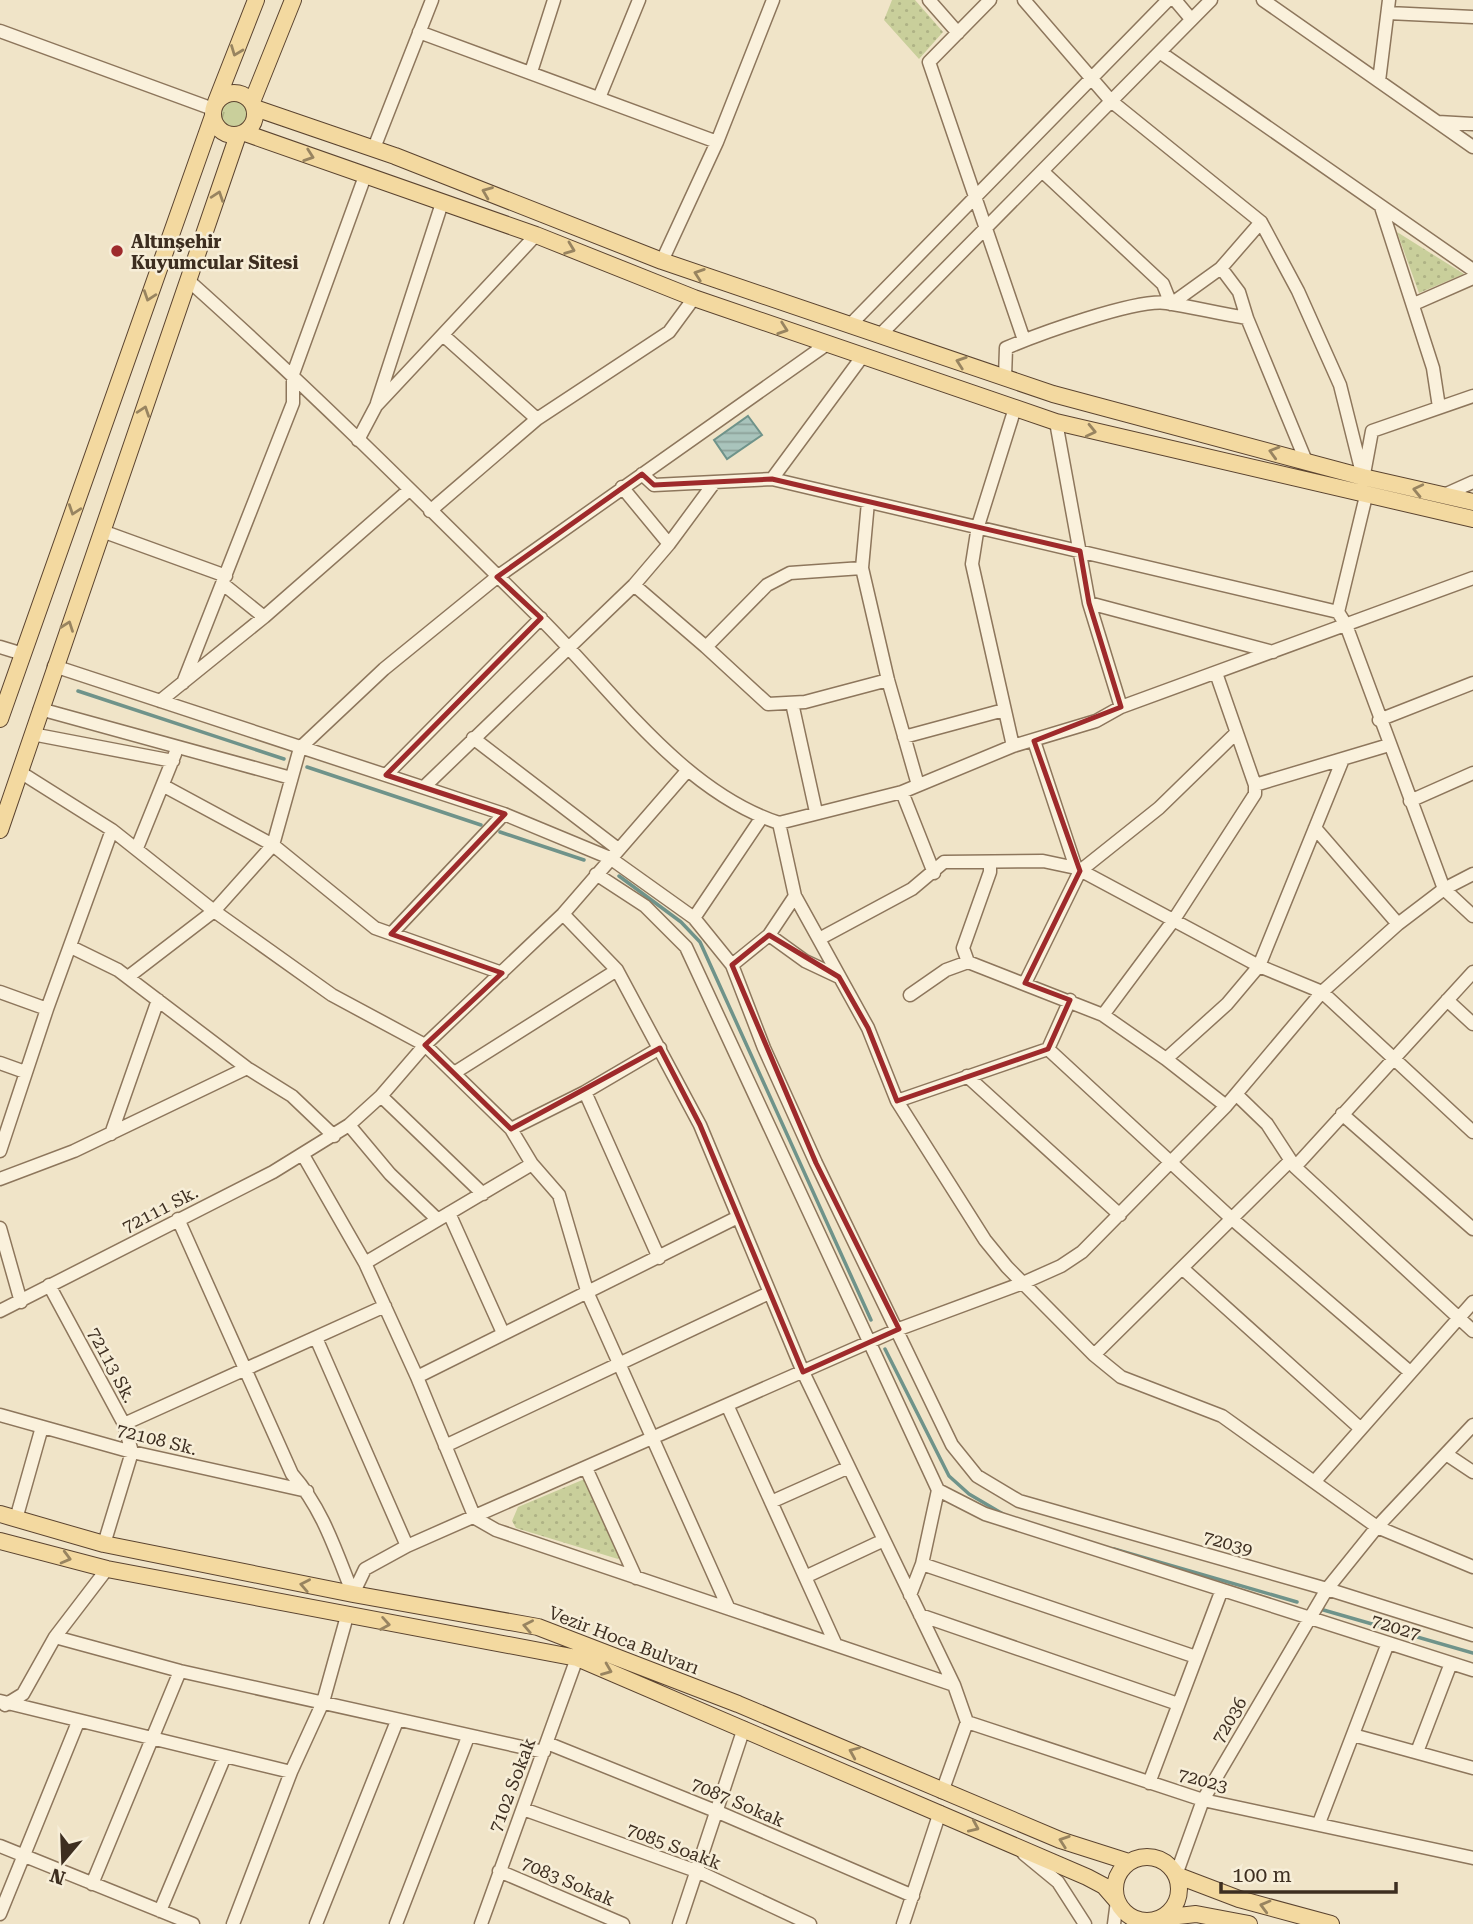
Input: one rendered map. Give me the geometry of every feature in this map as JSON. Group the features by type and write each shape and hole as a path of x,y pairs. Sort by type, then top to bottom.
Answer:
{"main road":[{"path":"2,710 214,109 256,0"},
{"path":"0,830 54,666 230,161 242,134 254,122 254,105 260,82 293,0"},
{"path":"260,82 266,107 276,115"},
{"path":"214,109 234,92 276,115 374,148 662,261 1053,394 1363,477 1473,502"},
{"path":"214,109 224,133 266,140 536,235 694,298 1056,422 1473,519"},
{"path":"230,161 240,147 266,140"},
{"name":"Vezir Hoca Bulvarı","path":"0,1514 104,1544 353,1594 538,1627 738,1704 1060,1840 1129,1862"},
{"name":"Vezir Hoca Bulvarı","path":"0,1541 107,1570 577,1658 1007,1841 1104,1886 1117,1901"},
{"path":"1243,1922 1196,1914 1154,1921 1132,1917 1117,1901 1116,1879 1129,1862 1150,1857 1161,1860 1176,1875 1238,1899 1331,1924"},
{"path":"1154,1921 1170,1912 1179,1895 1176,1875"}],"street":[{"path":"374,148 432,0"},
{"path":"531,72 554,0"},
{"path":"599,98 639,0"},
{"path":"662,261 717,142 773,0"},
{"path":"929,0 958,33"},
{"path":"990,0 929,62 1024,340"},
{"path":"1024,0 1111,101 1261,222 1298,291 1340,385 1363,477"},
{"path":"850,325 1168,0"},
{"path":"1175,0 1191,19"},
{"path":"880,335 1211,0"},
{"path":"1263,0 1473,147"},
{"path":"1379,81 1388,7 1473,17"},
{"path":"0,31 214,109"},
{"path":"419,32 717,142"},
{"path":"1161,53 1473,270"},
{"path":"1437,122 1473,124"},
{"path":"1042,171 1164,284 1171,304"},
{"path":"183,683 293,403 293,374 365,176"},
{"path":"358,440 376,406 442,203"},
{"path":"1381,207 1433,368 1439,407"},
{"path":"1171,304 1222,268 1261,222"},
{"path":"376,406 536,235"},
{"path":"1222,268 1239,292 1247,318 1306,461"},
{"path":"1414,304 1473,278"},
{"path":"189,281 293,374 496,577 541,618 687,771 762,817 779,823 902,792 1013,746 1096,721 1121,707 1473,578"},
{"path":"430,511 537,419 669,332 694,298"},
{"path":"1005,377 1006,348 1024,340 1148,303 1171,304 1247,318"},
{"path":"444,336 537,419"},
{"path":"128,977 214,911 273,845 300,748 384,669 496,577 827,344"},
{"path":"772,479 862,357"},
{"path":"1363,477 1372,431 1473,396"},
{"path":"1013,746 972,564 978,526 1015,408"},
{"path":"1056,422 1089,603 1121,707"},
{"path":"642,474 654,485 772,479 1338,611"},
{"path":"1444,495 1473,482"},
{"path":"424,787 634,585 669,544 714,483"},
{"path":"622,487 669,544"},
{"path":"160,701 264,617 409,490"},
{"path":"1366,496 1338,611 1346,625 1444,890 1473,916"},
{"path":"868,502 862,568 888,680 918,785"},
{"path":"103,531 225,580 264,617"},
{"path":"706,647 767,585 790,573 862,568"},
{"path":"634,585 768,704 792,703 888,680"},
{"path":"1089,603 1273,652"},
{"path":"386,775 541,618"},
{"path":"0,647 23,654"},
{"path":"54,666 505,814 614,854"},
{"path":"1103,1015 1173,921 1255,794 1255,785 1235,734 1216,673"},
{"path":"1379,720 1473,683"},
{"path":"792,703 816,813"},
{"path":"40,709 292,778"},
{"path":"905,737 1004,710"},
{"path":"32,734 173,761"},
{"path":"1025,983 1078,870 1159,807 1235,734"},
{"path":"473,738 614,854"},
{"path":"1034,741 1078,870"},
{"path":"1255,785 1389,745"},
{"path":"137,848 178,747"},
{"path":"1166,1059 1219,1013 1259,967 1343,759"},
{"name":"72111 Sk.","path":"0,1311 303,1155 349,1125 381,1096 425,1045 564,914 687,771"},
{"path":"20,772 112,830 214,911 332,995 425,1045 511,1129 532,1164 559,1195 588,1294 621,1363 727,1607"},
{"path":"1410,801 1473,773"},
{"path":"164,786 273,845 375,928 502,973"},
{"path":"902,792 934,873"},
{"path":"391,934 505,814"},
{"path":"694,918 762,817"},
{"path":"779,823 794,896 868,1028 897,1101 985,1240 1023,1283 1121,1377 1222,1416 1377,1527 1473,1567"},
{"path":"1315,828 1398,924"},
{"path":"0,1151 25,1072 112,830"},
{"name":"72039","path":"614,854 694,918 732,965 764,1048 816,1163 899,1329 952,1446 977,1476 1019,1501 1327,1589 1473,1635"},
{"path":"819,939 912,889 944,862 1043,861 1078,870 1259,967 1322,992 1473,1132"},
{"path":"968,961 963,948 990,862"},
{"path":"596,874 645,906 686,947 938,1490 922,1564 910,1595"},
{"path":"353,1594 365,1569 408,1546 728,1407 899,1329 1023,1283 1073,1259 1172,1163 1237,1095 1322,992 1398,924 1444,890 1473,874"},
{"path":"732,965 769,934 794,896"},
{"path":"564,914 617,970 700,1125 803,1372 954,1685 967,1722 942,1792"},
{"path":"769,934 805,961 839,977"},
{"path":"71,947 128,977 247,1068 292,1096 334,1136"},
{"path":"910,995 946,970 968,961 1103,1015 1226,1106"},
{"path":"454,1073 617,970"},
{"path":"1094,1354 1231,1217 1292,1164 1342,1114 1473,972"},
{"path":"0,992 47,1009"},
{"path":"111,1134 158,1000"},
{"path":"897,1101 1048,1049 1070,1000"},
{"path":"1447,1000 1473,1024"},
{"path":"511,1129 585,1092 660,1048"},
{"path":"1048,1049 1231,1217 1410,1372"},
{"path":"0,1063 25,1072"},
{"path":"0,1178 111,1134 247,1068"},
{"path":"967,1076 1120,1215"},
{"path":"585,1092 659,1258"},
{"path":"1237,1095 1267,1124 1292,1164 1473,1331"},
{"path":"381,1096 483,1194"},
{"path":"1342,1114 1473,1229"},
{"path":"349,1125 390,1174 437,1219"},
{"path":"303,1155 365,1263 417,1377 475,1518 496,1530 954,1685"},
{"path":"365,1263 532,1164"},
{"path":"449,1213 503,1333"},
{"path":"417,1377 738,1217"},
{"path":"178,1219 292,1474 307,1491 322,1517 353,1594"},
{"path":"0,1228 21,1302"},
{"path":"1182,1268 1361,1429"},
{"name":"72113 Sk.","path":"49,1286 124,1424 132,1452"},
{"path":"445,1446 769,1293"},
{"path":"1315,1481 1473,1302"},
{"path":"124,1424 385,1306"},
{"path":"316,1338 408,1546"},
{"path":"728,1407 835,1643"},
{"name":"72108 Sk.","path":"0,1415 132,1452 307,1491"},
{"name":"72036","path":"1176,1875 1203,1800 1307,1619 1327,1589 1377,1527 1473,1425"},
{"path":"16,1519 42,1427"},
{"path":"104,1544 132,1452"},
{"path":"1446,1454 1473,1472"},
{"path":"586,1468 636,1578"},
{"path":"771,1502 847,1468"},
{"name":"72027","path":"938,1490 985,1514 1221,1592 1473,1670"},
{"path":"804,1577 884,1540"},
{"path":"922,1564 1196,1657"},
{"path":"3,1705 23,1694 55,1637 107,1570"},
{"path":"1149,1783 1221,1592"},
{"path":"920,1615 1178,1704"},
{"path":"233,1924 291,1772 323,1702 347,1616"},
{"name":"7087 Sokak","path":"55,1637 180,1671 468,1737 546,1747 718,1812 913,1896"},
{"path":"1319,1823 1388,1643"},
{"name":"7102 Sokak","path":"481,1924 577,1658"},
{"path":"1417,1752 1451,1663"},
{"path":"92,1884 180,1671"},
{"path":"3,1705 291,1772"},
{"path":"316,1924 397,1721"},
{"path":"1,1909 78,1722"},
{"name":"72023","path":"967,1722 1203,1800 1473,1858"},
{"path":"679,1924 699,1872 744,1728"},
{"path":"1353,1735 1473,1768"},
{"path":"396,1924 468,1737"},
{"path":"160,1911 225,1756"},
{"name":"7085 Soakk","path":"523,1809 699,1872 810,1924"},
{"path":"903,1924 940,1812"},
{"path":"1007,1841 1058,1882 1085,1924"},
{"path":"0,1846 193,1924"},
{"name":"7083 Sokak","path":"499,1871 623,1924"},
{"path":"1114,1924 1117,1901"},
{"path":"1208,1924 1243,1922"}],"highlighted area":[{"path":"642,474 654,485 772,479 1080,551 1089,603 1121,707 1034,741 1080,871 1025,983 1070,1000 1048,1049 897,1101 868,1028 839,977 769,935 732,965 816,1163 899,1329 803,1372 700,1125 660,1048 511,1129 425,1045 502,973 391,934 505,814 386,775 541,618 497,577"}],"green space":[{"path":"892,0 915,0 943,32 919,59 884,20"},
{"path":"233,99 244,103 248,114 244,125 233,129 222,125 218,114 222,103"},
{"path":"1397,232 1464,274 1419,293"},
{"path":"587,1478 622,1555 618,1559 516,1528 512,1521 518,1507"}],"water":[{"path":"748,416 762,435 727,459 714,440"}],"waterway":[{"path":"78,691 284,759"},
{"path":"307,767 481,825"},
{"path":"500,832 584,860"},
{"path":"619,876 681,922 700,942 871,1320"},
{"path":"885,1349 949,1476 969,1494 1003,1514"},
{"path":"1114,1549 1297,1602"},
{"path":"1320,1609 1473,1653"}],"place":[{"name":"Altınşehir Kuyumcular Sitesi","path":"117,251"}]}
